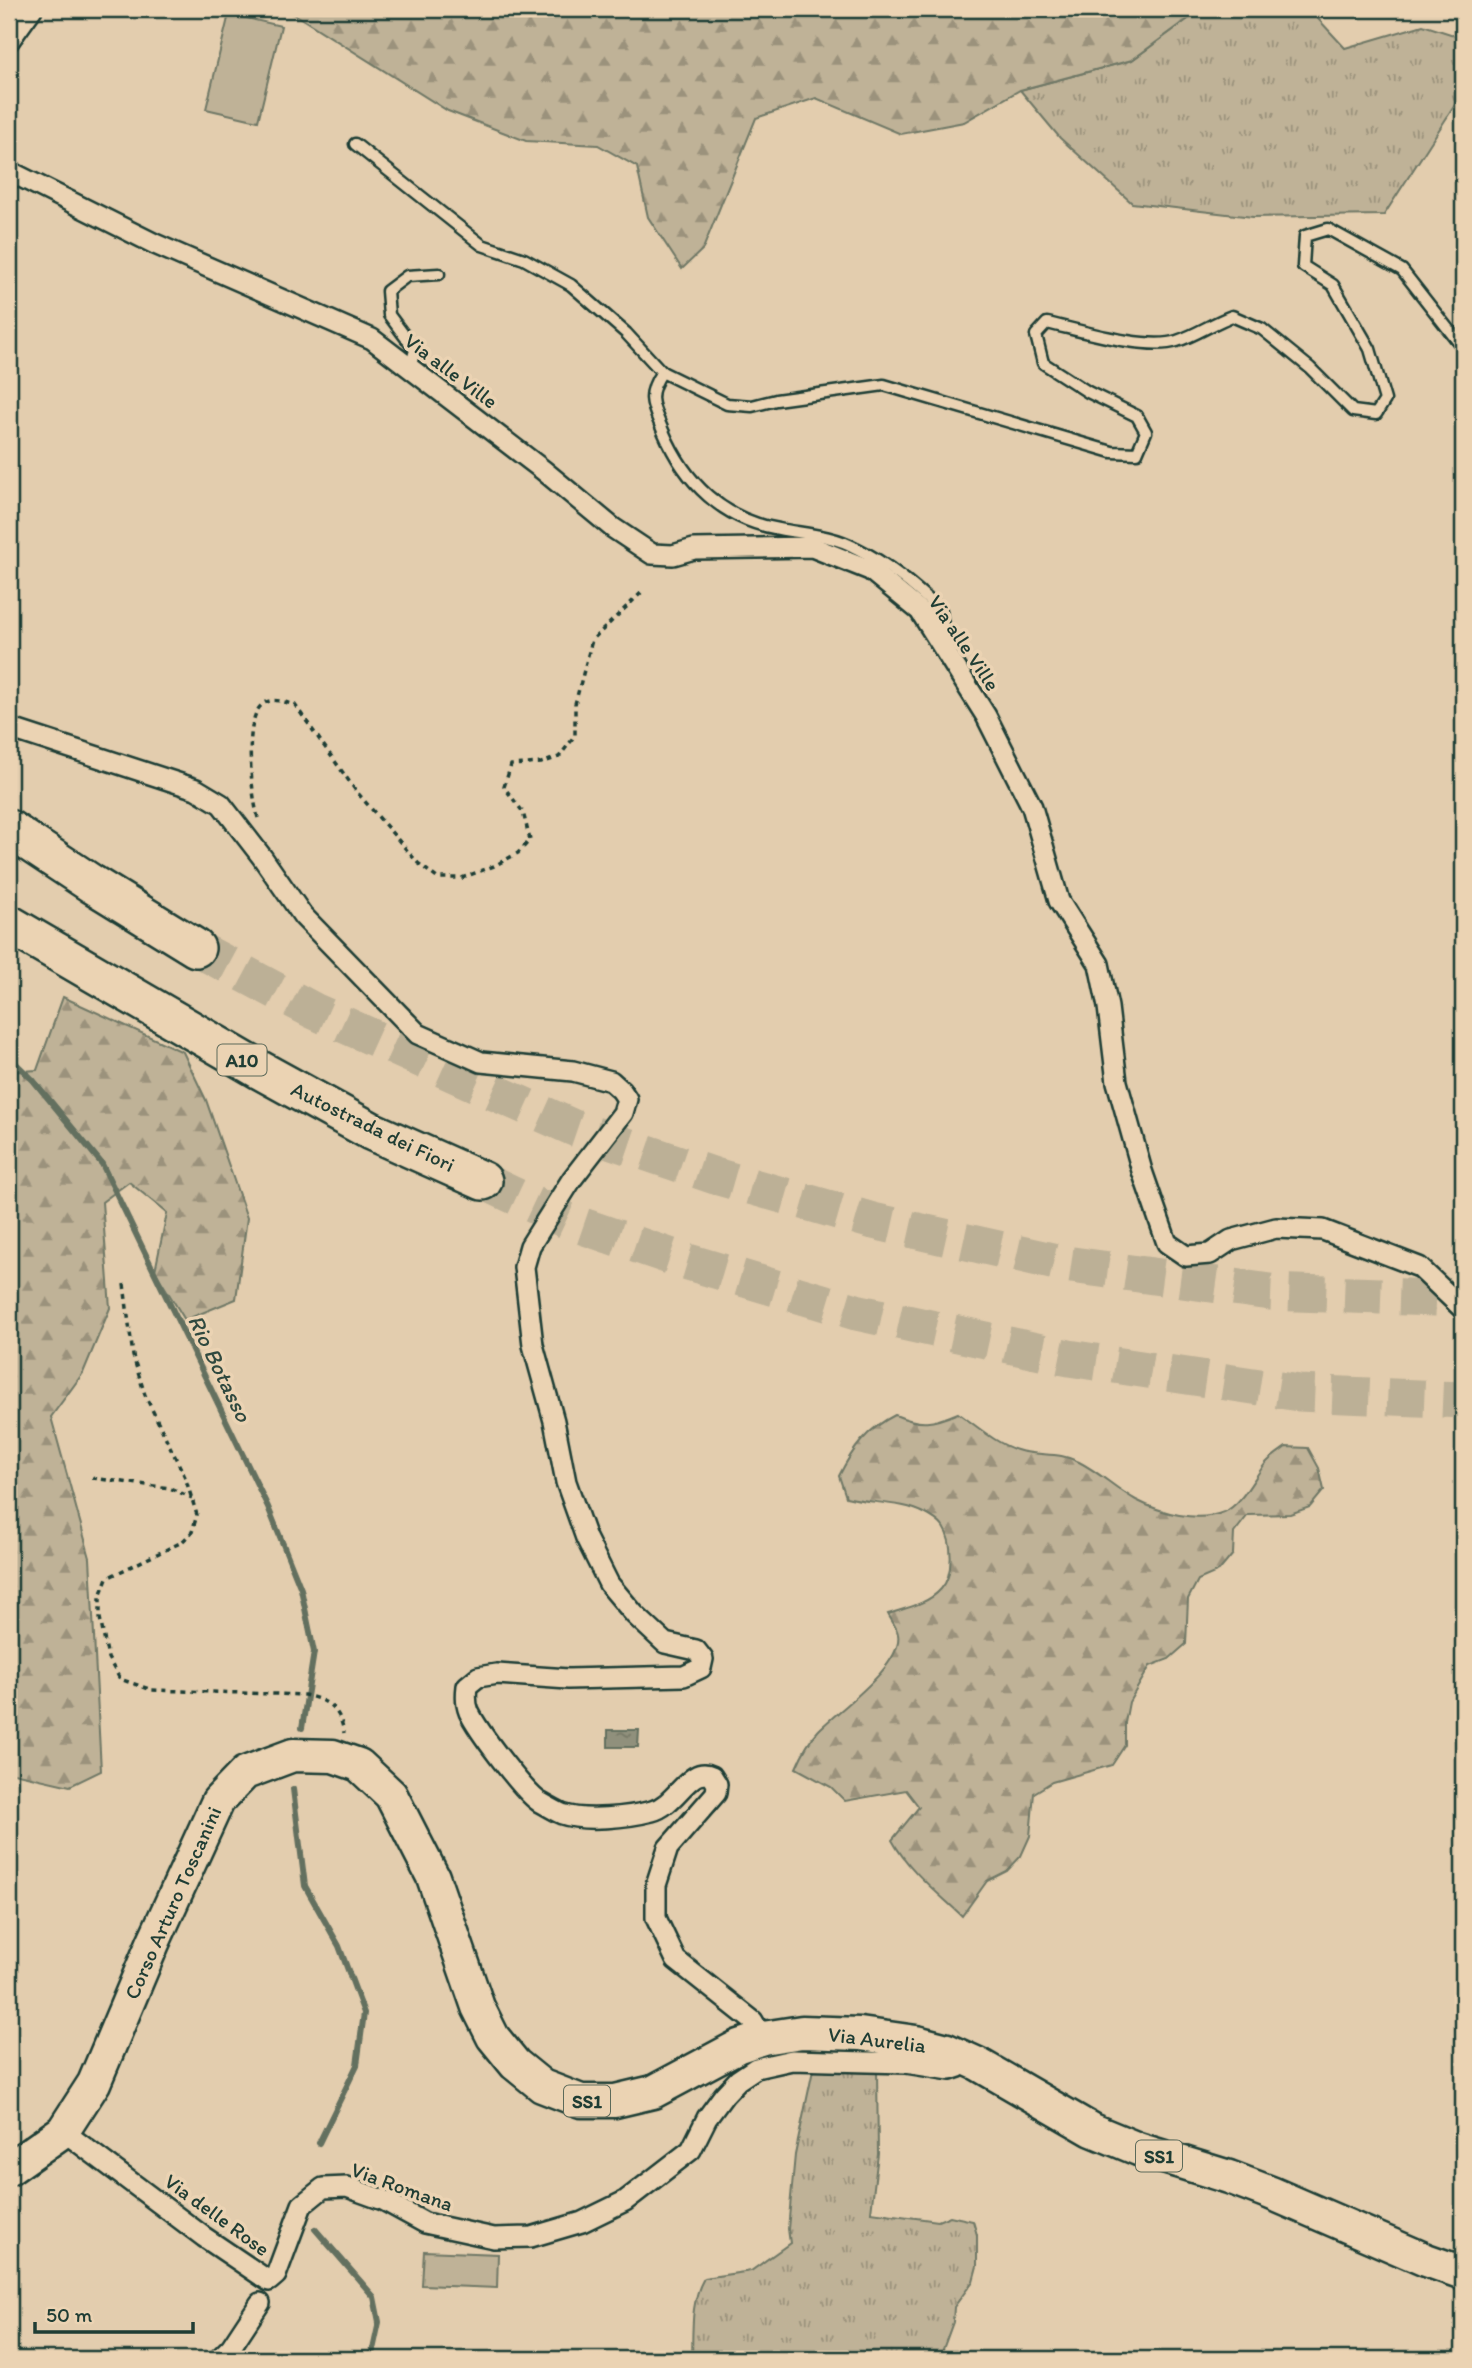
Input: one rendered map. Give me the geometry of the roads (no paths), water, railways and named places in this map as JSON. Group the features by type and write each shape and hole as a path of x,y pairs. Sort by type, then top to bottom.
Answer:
{"highway":[{"path":"9,830 196,948"},
{"name":"Autostrada dei Fiori","path":"9,924 260,1070 371,1131 483,1181"}],"main road":[{"name":"Corso Arturo Toscanini","path":"9,2169 63,2131 94,2083 153,1943 218,1801 245,1773 293,1755 346,1759 369,1772 391,1796 433,1877"},
{"name":"Via Aurelia","path":"433,1877 478,2007 493,2037 515,2064 542,2086 581,2101 615,2101 653,2092 728,2051 763,2038 803,2032 860,2034 916,2042 947,2050 964,2058 1092,2130 1138,2149 1271,2193 1426,2260 1463,2273"}],"street":[{"path":"9,41 32,9"},
{"name":"Via alle Ville","path":"9,171 155,244 372,339 543,470 613,528 652,554 673,555 694,549 812,547 870,570 920,611 986,716 1032,807 1059,901 1099,964 1108,1007 1117,1082 1142,1171 1167,1243 1186,1256 1210,1254 1231,1240 1276,1228 1323,1230 1419,1268 1463,1309"},
{"path":"9,728 195,789 221,804 303,916 418,1034 481,1062 573,1071 611,1082 627,1099 623,1112 572,1179 530,1246 524,1268 533,1345 554,1421 566,1482 586,1538 609,1584 635,1615 665,1643 696,1650 703,1659 701,1668 684,1676 568,1679 497,1674 478,1677 467,1686 468,1711 497,1754 537,1800 563,1814 599,1819 654,1811 675,1799 694,1776 703,1772 712,1776 717,1784 716,1793 668,1848 656,1885 656,1918 676,1960 753,2021 763,2038"},
{"name":"Via Romana","path":"269,2281 276,2275 302,2205 323,2188 348,2187 383,2200 425,2223 494,2238 531,2237 582,2222 625,2201 691,2150 707,2118 724,2095 738,2080 756,2068 792,2060 906,2063 950,2070 959,2067 964,2058"},
{"name":"Via delle Rose","path":"63,2131 204,2237 269,2281"},
{"name":"Via delle Rose","path":"219,2359 231,2347 260,2302"}],"lane":[{"path":"355,144 482,245 524,259 571,285 625,333 662,372 727,404 752,405 884,385 1112,452 1137,453 1146,432 1137,416 1088,391 1043,363 1035,335 1047,323 1139,343 1175,342 1232,316 1271,337 1310,368 1353,411 1376,414 1385,400 1370,349 1332,285 1303,266 1306,236 1328,229 1402,271 1463,348"},
{"path":"409,368 415,350 389,315 387,291 407,276 439,274"},
{"path":"662,372 653,385 653,407 670,449 705,496 731,514 776,529 824,535 855,547 897,571 942,611 946,653"},
{"name":"Via delle Rose","path":"260,2302 269,2281"}],"water":[{"path":"608,1730 639,1730 638,1747 608,1747"}],"waterway":[{"name":"Rio Botasso","path":"9,1057 33,1080 102,1164 268,1507 301,1589 314,1652 302,1728"},
{"name":"Rio Botasso","path":"293,1789 305,1886 339,1946 364,2013 357,2065 319,2143"},
{"name":"Rio Botasso","path":"315,2229 374,2297 379,2322 371,2359"}],"tunnel":[{"path":"196,948 314,1011 574,1128 715,1176 873,1221 1065,1264 1270,1292 1463,1299"},
{"path":"483,1181 568,1221 678,1259 856,1312 1069,1358 1299,1393 1463,1400"}]}
